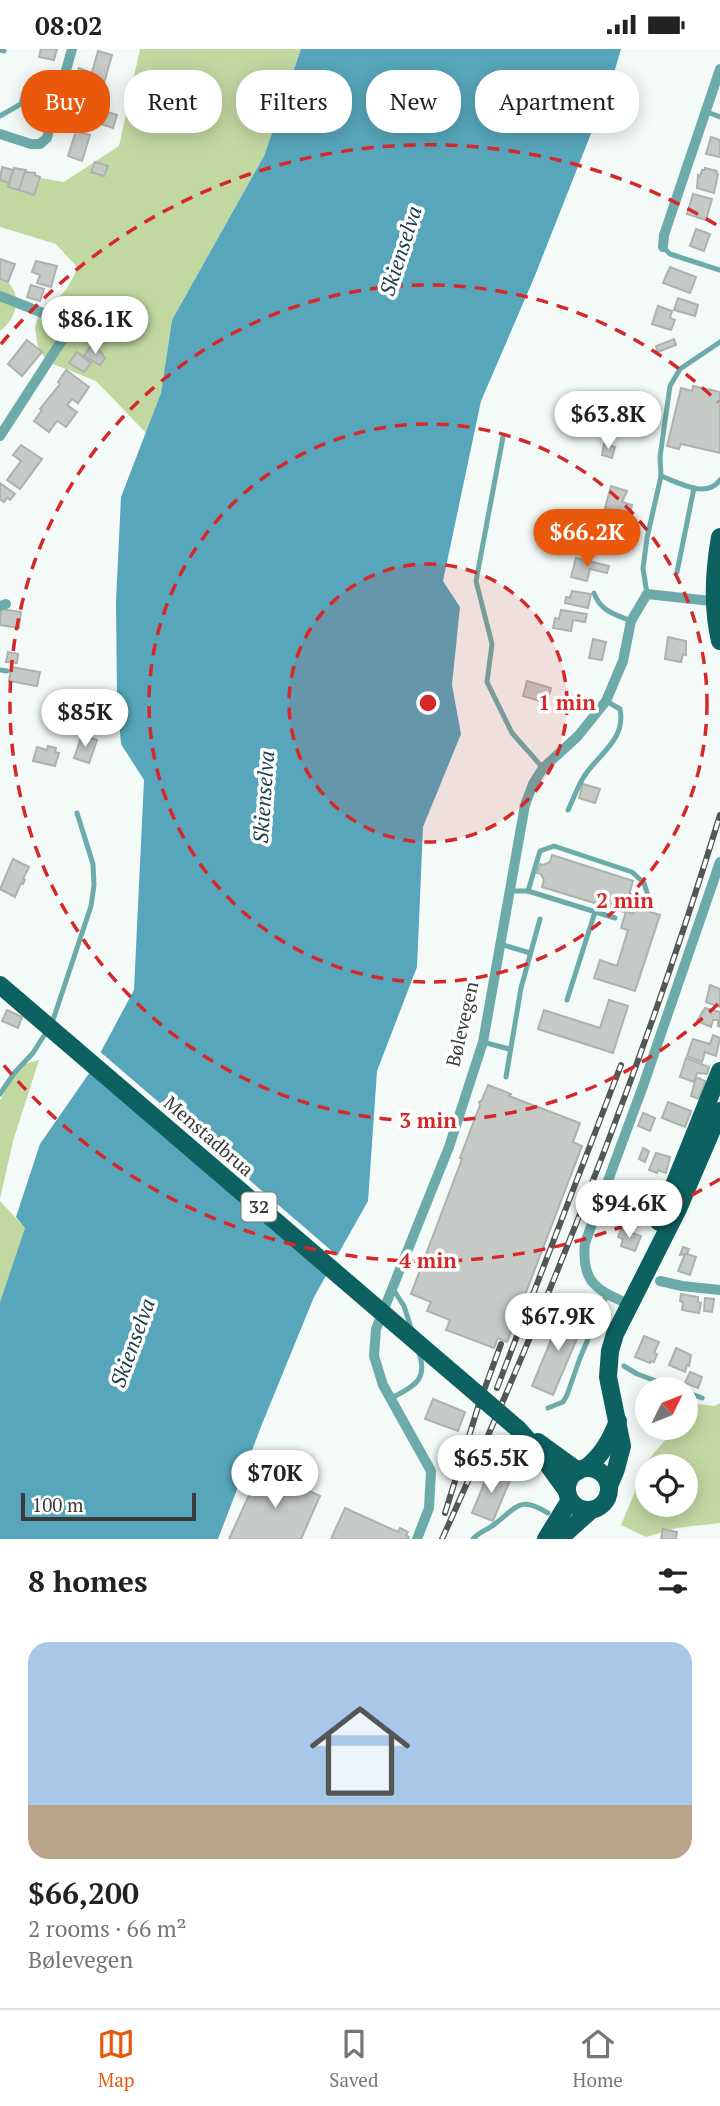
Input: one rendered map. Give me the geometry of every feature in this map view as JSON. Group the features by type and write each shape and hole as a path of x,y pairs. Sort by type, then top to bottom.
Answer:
{"main road":[{"path":"720,537 715,575 720,641"},
{"name":"Menstadbrua","path":"0,985 517,1429 538,1451 568,1496"},
{"path":"629,1304 637,1277 720,1071"},
{"path":"559,1539 591,1510 605,1502 622,1446 611,1396 608,1363 615,1334 678,1209 720,1111"},
{"path":"546,1539 568,1496 568,1483 604,1449 618,1421"},
{"name":"Menstadbrua","path":"517,1429 582,1469"},
{"name":"32","path":"582,1469 601,1472 609,1486"},
{"name":"32","path":"568,1496 576,1506 591,1510"}],"street":[{"path":"0,134 31,144 40,144 47,138 72,49"},
{"path":"663,247 664,235 720,69"},
{"path":"0,296 58,319 66,334 0,436"},
{"path":"647,594 717,601"},
{"name":"Bølevegen","path":"416,1539 429,1508 432,1471 390,1399 374,1356 376,1329 449,1147 483,1042 526,805 533,784 544,768 585,729 606,701 623,661 631,621 647,594"},
{"path":"629,1304 596,1287 587,1276 583,1262 586,1243 720,862"},
{"path":"660,1281 720,1290"}],"lane":[{"path":"0,116 21,104"},
{"path":"706,111 720,117"},
{"path":"663,247 670,254 720,270"},
{"path":"647,594 645,558 661,477 662,438 673,377 680,369 720,342"},
{"path":"503,437 477,582 492,645 487,682 512,733 544,768"},
{"path":"661,477 694,488 709,489 720,480"},
{"path":"677,572 694,488"},
{"path":"594,593 603,608 631,621"},
{"path":"568,810 582,778 611,746 618,734 621,709 606,701"},
{"path":"0,1094 15,1072 33,1053 52,1023 91,906 93,864 77,813"},
{"path":"527,891 540,851 554,846 632,872 644,883 649,899"},
{"path":"510,891 527,891 615,918"},
{"path":"567,1000 595,912"},
{"path":"506,1077 509,1049 540,919"},
{"path":"500,944 530,953"},
{"path":"483,1042 509,1049"},
{"path":"390,1399 421,1378 423,1365 404,1306 392,1289"},
{"path":"548,1408 563,1402 568,1395 580,1358 607,1294"},
{"path":"624,1366 645,1377"},
{"path":"698,1396 702,1398"},
{"path":"473,1539 519,1505 533,1504 548,1513"}],"green space":[{"path":"140,49 301,49 294,70 236,70 236,133 272,133 264,156 172,320 161,393 146,433 96,381 53,364 38,348 35,327 38,317 66,290 78,268 56,244 0,227 0,171 64,182 119,146 124,123 124,133 222,133 222,70 135,70"},
{"path":"0,276 13,288 16,303 12,318 0,331"},
{"path":"39,1060 13,1141 0,1199 0,1100 21,1065"},
{"path":"0,1201 25,1228 0,1302"},
{"path":"720,1403 720,1523 676,1528 646,1537 621,1525 635,1489 635,1517 698,1517 698,1454 653,1454 665,1440 698,1440 698,1404 714,1406"}],"water":[{"name":"Skienselva","path":"301,49 621,49 615,70 475,70 475,133 591,133 534,278 481,401 443,581 460,607 452,685 461,734 423,827 417,967 377,1071 368,1201 314,1297 218,1539 0,1539 0,1302 25,1228 16,1217 40,1144 90,1072 134,990 144,780 121,744 117,695 116,602 121,497 161,393 172,320 264,156 272,133 352,133 352,70 294,70"}],"pier":[{"path":"98,1050 340,1258 329,1277 87,1069"}],"building":[{"path":"41,49 57,49 54,60 39,57"},
{"path":"98,51 112,55 108,70 93,70"},
{"path":"110,113 117,115 113,128 110,127"},
{"path":"75,133 90,135 82,161 68,156"},
{"path":"711,137 720,140 720,157 706,154"},
{"path":"95,162 108,166 104,176 91,172"},
{"path":"2,167 13,170 9,183 0,180"},
{"path":"14,168 26,170 19,190 8,187"},
{"path":"705,168 717,171 714,193 697,188 698,175 700,176"},
{"path":"25,172 35,173 40,177 34,195 19,190"},
{"path":"693,194 712,199 706,220 687,214"},
{"path":"696,229 710,234 704,251 690,246"},
{"path":"0,259 15,264 8,282 0,279"},
{"path":"36,261 57,266 51,287 37,283 40,275 32,272"},
{"path":"670,267 696,277 690,293 663,283"},
{"path":"31,285 44,289 40,301 27,297"},
{"path":"678,298 698,305 695,316 674,310"},
{"path":"658,306 672,311 670,318 675,320 671,330 652,324"},
{"path":"674,339 676,345 658,352 656,346"},
{"path":"27,340 42,352 22,376 8,364"},
{"path":"91,346 105,358 100,365 84,356"},
{"path":"77,352 91,363 84,372 69,363"},
{"path":"66,370 89,387 78,403 72,399 67,405 77,412 66,427 57,421 49,432 34,421 60,384 58,382"},
{"path":"693,386 720,392 720,453 681,444 679,449 667,446 681,388 692,391"},
{"path":"604,444 615,447 612,458 602,455"},
{"path":"21,445 42,459 20,489 7,480 21,461 13,455"},
{"path":"0,483 15,494 10,500 7,498 4,502 0,499"},
{"path":"611,486 627,491 622,502 632,505 630,514 627,513 626,517 605,508"},
{"path":"586,519 603,523 598,547 580,543"},
{"path":"576,558 609,566 607,573 590,569 587,581 571,577"},
{"path":"572,591 591,594 588,608 565,603 566,597 570,598"},
{"path":"1,609 21,612 19,628 0,625"},
{"path":"561,610 587,614 585,622 573,620 571,631 553,628 555,618 559,619"},
{"path":"668,637 686,641 686,655 683,654 681,662 665,659"},
{"path":"593,639 606,642 602,660 589,658"},
{"path":"8,652 18,654 17,663 6,662"},
{"path":"11,667 40,672 37,686 9,681"},
{"path":"527,681 551,688 547,703 523,696"},
{"path":"82,735 97,740 89,763 74,758"},
{"path":"48,746 56,748 55,752 59,753 55,766 33,761 37,747 47,750"},
{"path":"583,784 600,789 595,803 579,798"},
{"path":"552,855 633,881 624,912 542,887 544,880 541,874 537,873 540,864 550,862"},
{"path":"13,859 29,867 15,897 0,889"},
{"path":"635,907 660,915 635,991 594,978 600,960 617,966 628,930 621,928 626,911 633,914"},
{"path":"710,985 720,989 720,1007 706,1002"},
{"path":"609,1000 628,1006 613,1053 538,1029 544,1010 600,1028"},
{"path":"705,1008 720,1012 720,1027 718,1020 713,1020 711,1027 697,1021"},
{"path":"7,1010 22,1017 18,1028 2,1021"},
{"path":"713,1035 720,1038 716,1056 705,1052 702,1062 687,1056 693,1039 710,1044"},
{"path":"686,1058 709,1067 707,1074 697,1073 694,1082 680,1077"},
{"path":"696,1077 705,1081 699,1099 691,1096"},
{"path":"488,1085 511,1094 509,1096 580,1123 573,1142 582,1146 507,1342 498,1338 494,1348 446,1330 450,1320 427,1311 431,1302 411,1294 462,1159 460,1158 479,1102"},
{"path":"668,1102 691,1111 685,1127 662,1118"},
{"path":"643,1113 655,1118 650,1131 638,1126"},
{"path":"643,1148 649,1151 645,1162 639,1159"},
{"path":"656,1153 670,1157 666,1173 649,1170"},
{"path":"621,1229 641,1236 635,1251 621,1246 623,1239 618,1237"},
{"path":"683,1247 689,1249 687,1254 696,1257 690,1275 678,1271 685,1254 680,1255"},
{"path":"681,1294 698,1297 698,1302 701,1303 699,1313 682,1310"},
{"path":"705,1298 714,1299 712,1312 704,1311"},
{"path":"563,1311 585,1320 553,1395 532,1386"},
{"path":"644,1336 659,1342 654,1353 657,1354 654,1362 635,1357"},
{"path":"676,1348 691,1355 685,1372 669,1365"},
{"path":"690,1372 702,1377 698,1388 698,1377 688,1377"},
{"path":"433,1399 465,1412 458,1431 425,1419"},
{"path":"261,1469 320,1496 301,1539 229,1539"},
{"path":"490,1469 511,1478 493,1521 472,1513"},
{"path":"345,1508 398,1532 400,1528 408,1532 406,1535 409,1537 331,1539"},
{"path":"663,1529 677,1532 676,1539 661,1539"}],"railway":[{"path":"442,1539 520,1362 593,1181 660,999 720,815"},
{"path":"497,1388 621,1065"},
{"path":"445,1513 501,1344"}]}
